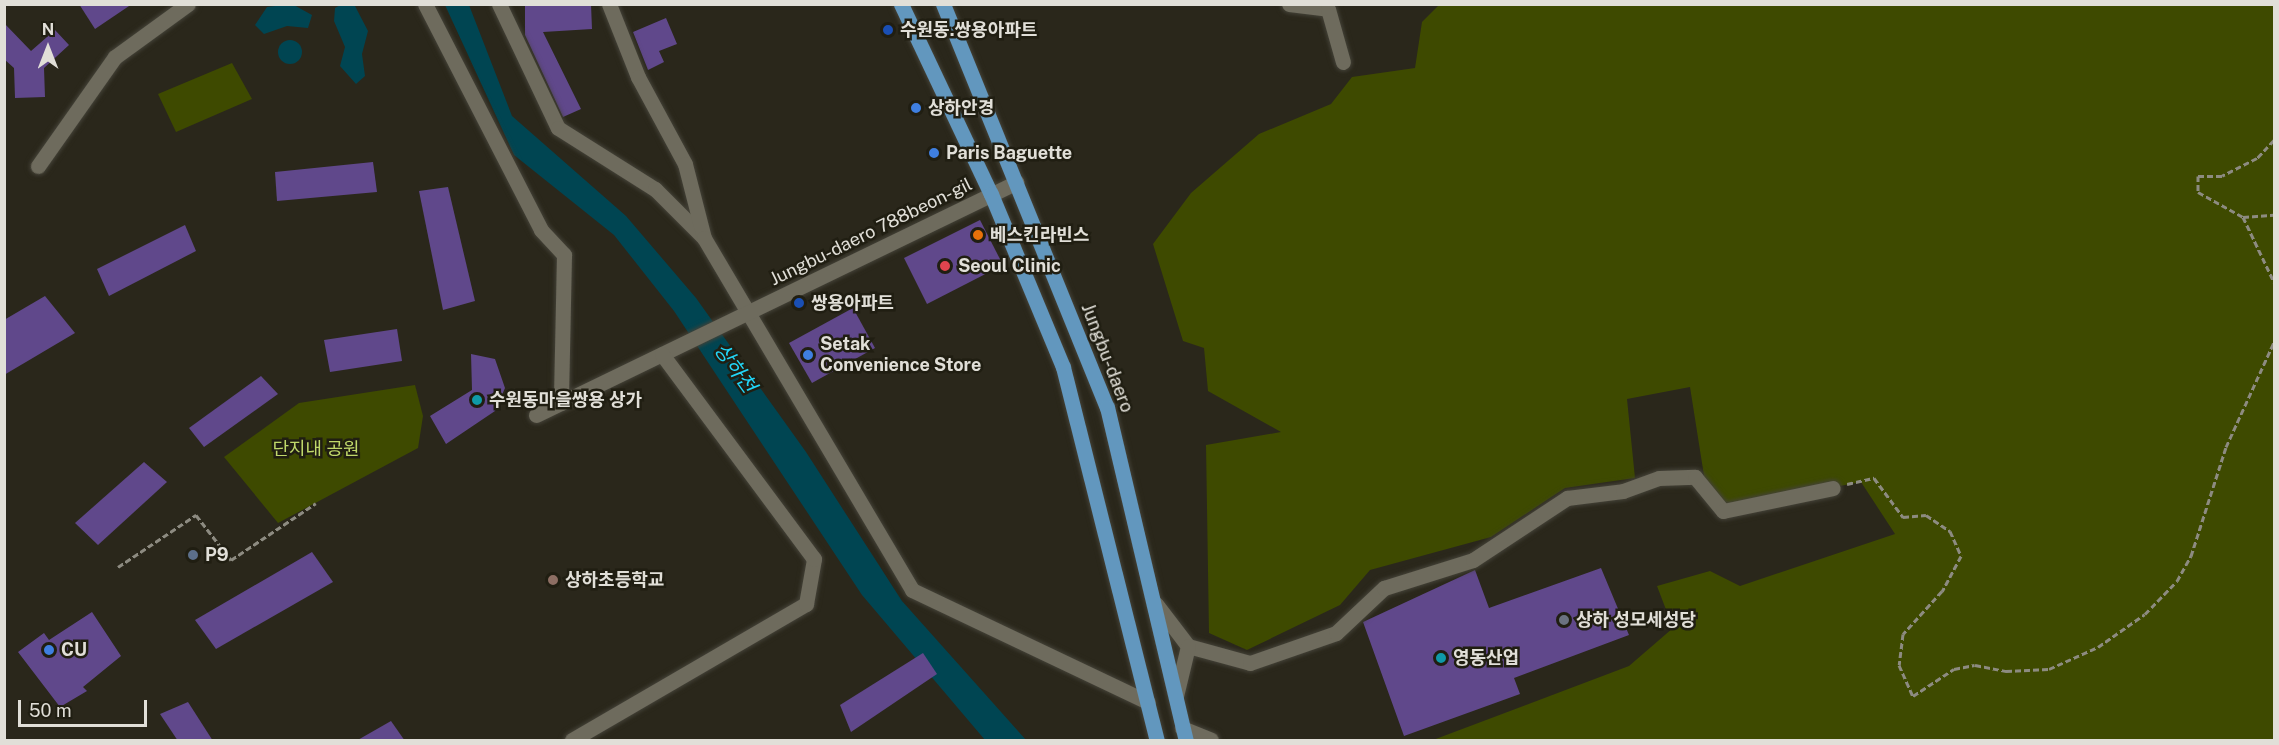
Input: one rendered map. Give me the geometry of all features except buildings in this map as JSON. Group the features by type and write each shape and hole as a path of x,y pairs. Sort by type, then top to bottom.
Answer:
{"main road":[{"path":"901,4 991,194 1064,368 1157,741"},
{"name":"Jungbu-daero","path":"943,4 1107,407 1156,604 1184,734"}],"street":[{"path":"38,166 115,57 188,4"},
{"path":"425,4 541,230 564,255 561,403"},
{"path":"499,4 558,128 655,189 704,238"},
{"path":"609,4 638,77 685,164 704,238 746,315 912,590 1148,702"},
{"path":"1289,4 1328,9 1343,62"},
{"name":"Jungbu-daero 788beon-gil","path":"662,354 1017,182"},
{"path":"536,415 662,354 814,559 806,604 572,741"},
{"path":"1156,604 1188,646 1250,663 1336,633 1384,588 1473,560 1567,498 1623,490 1659,478 1695,477 1723,511 1833,488"},
{"path":"1176,696 1188,646"},
{"path":"1184,734 1211,741"}],"path":[{"path":"2274,140 2257,158 2222,176 2198,176 2198,192 2243,217 2274,215"},
{"path":"2243,217 2274,282"},
{"path":"1833,488 1874,478 1903,517 1926,515 1950,531 1961,556 1942,591 1903,634 1899,665 1913,696 1965,667 2049,669 2108,640 2145,614 2176,581 2191,556 2226,447 2274,342"},
{"path":"118,567 196,515 231,560 316,503"}],"green space":[{"path":"1439,5 2274,5 2274,740 1433,740 1629,666 1673,628 1657,586 1710,571 1740,586 1895,534 1861,482 1718,509 1705,482 1690,387 1627,399 1635,478 1565,488 1491,537 1370,570 1340,605 1247,650 1209,633 1206,445 1281,432 1208,391 1204,348 1183,341 1153,244 1191,193 1259,134 1331,104 1352,77 1415,68 1422,22"},
{"path":"232,63 252,99 176,132 158,94"},
{"name":"단지내 공원","path":"415,385 423,416 418,448 278,523 224,457 299,403"}],"water":[{"path":"292,4 312,15 308,28 287,26 264,34 255,25 267,7"},
{"path":"342,4 355,6 368,31 362,54 365,76 356,84 340,66 345,47 334,21 335,8"},
{"name":"상하천","path":"445,5 469,5 512,116 626,216 696,298 806,452 902,601 1026,740 985,740 862,595 674,311 614,235 514,155"},
{"path":"290,40 298,44 302,52 298,60 290,64 282,60 278,52 282,44"}],"place":[{"name":"수원동.쌍용아파트","path":"888,30"},
{"name":"상하안경","path":"916,108"},
{"name":"Paris Baguette","path":"934,153"},
{"name":"베스킨라빈스","path":"978,235"},
{"name":"Seoul Clinic","path":"945,266"},
{"name":"쌍용아파트","path":"799,303"},
{"name":"Setak Convenience Store","path":"808,355"},
{"name":"수원동마을쌍용 상가","path":"477,400"},
{"name":"P9","path":"193,555"},
{"name":"상하초등학교","path":"553,580"},
{"name":"상하 성모세성당","path":"1564,620"},
{"name":"CU","path":"49,650"},
{"name":"영동산업","path":"1441,658"}]}
